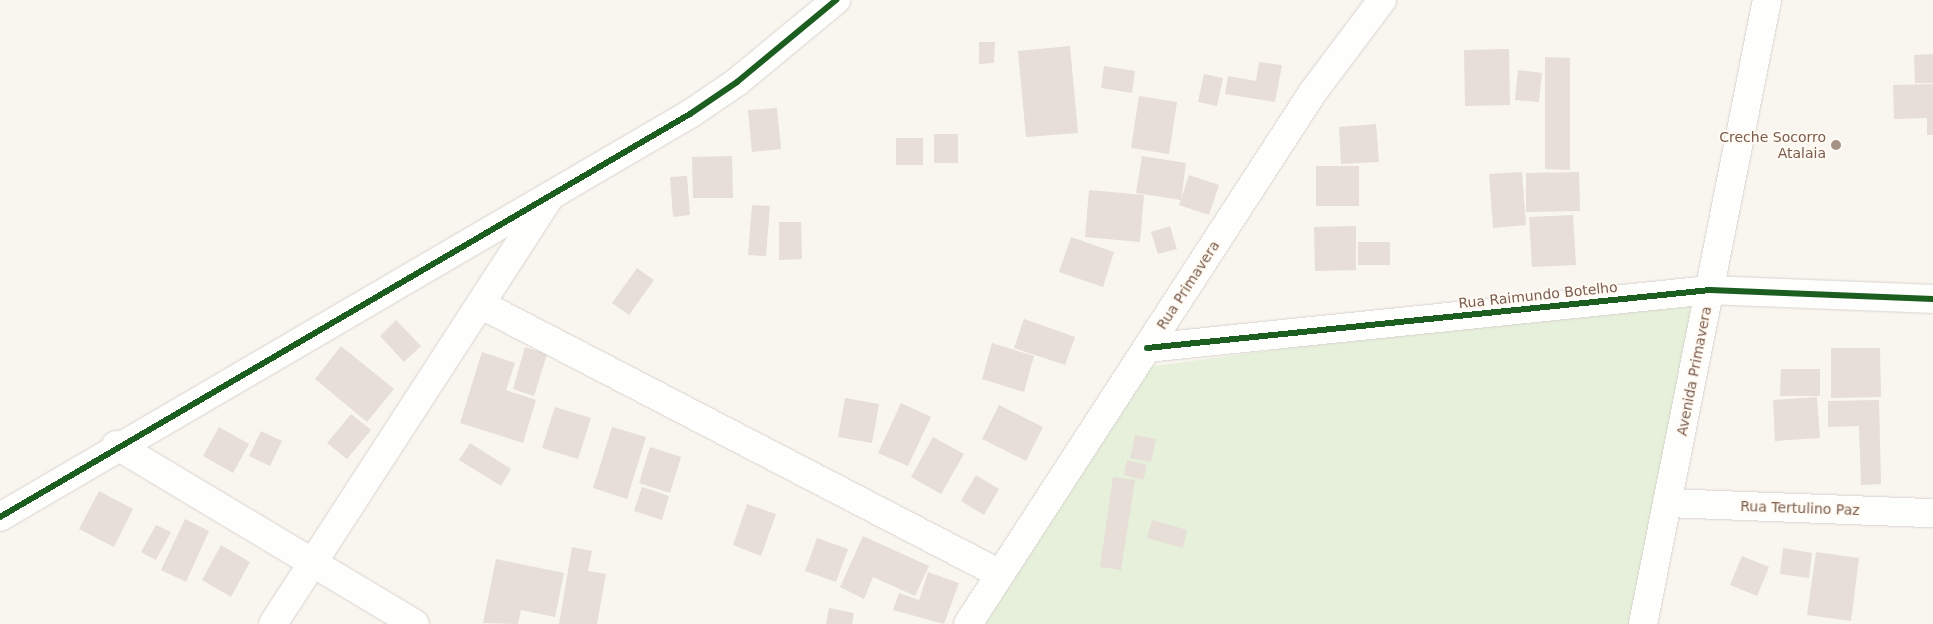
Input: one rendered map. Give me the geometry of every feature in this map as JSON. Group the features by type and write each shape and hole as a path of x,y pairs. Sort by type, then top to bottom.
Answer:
{"street":[{"path":"0,516 116,445 706,103 836,0"},
{"name":"Rua Primavera","path":"968,624 1313,92 1382,0"},
{"name":"Avenida Primavera","path":"1643,624 1767,0"},
{"path":"274,624 552,194"},
{"name":"Rua Raimundo Botelho","path":"1147,348 1710,290 1933,299"},
{"path":"482,305 1000,574"},
{"path":"116,445 311,566 415,624"},
{"name":"Rua Tertulino Paz","path":"1667,503 1933,513"}],"green space":[{"path":"1710,290 1643,624 968,624 1133,369"}],"building":[{"path":"979,42 995,42 994,63 979,64"},
{"path":"1070,46 1078,133 1026,137 1018,51"},
{"path":"1509,49 1510,105 1465,106 1464,50"},
{"path":"1933,54 1933,83 1915,83 1914,55"},
{"path":"1545,57 1570,58 1570,170 1545,169"},
{"path":"1259,62 1282,65 1275,102 1225,94 1228,76 1256,81"},
{"path":"1104,66 1135,71 1132,93 1101,88"},
{"path":"1518,70 1542,73 1539,102 1515,100"},
{"path":"1204,74 1223,78 1217,106 1198,102"},
{"path":"1933,84 1933,135 1927,135 1927,118 1894,119 1893,85"},
{"path":"1139,96 1177,102 1169,154 1131,148"},
{"path":"777,108 781,149 752,152 748,110"},
{"path":"1376,124 1379,162 1341,164 1339,127"},
{"path":"934,134 958,134 958,163 934,163"},
{"path":"896,138 923,138 923,165 896,165"},
{"path":"732,156 733,198 693,198 692,157"},
{"path":"1142,156 1186,163 1181,200 1136,193"},
{"path":"1316,166 1359,166 1359,206 1316,206"},
{"path":"1522,172 1526,225 1493,228 1489,174"},
{"path":"1579,172 1580,211 1526,212 1526,173"},
{"path":"1189,175 1219,185 1209,215 1179,205"},
{"path":"687,176 690,215 673,217 670,177"},
{"path":"1089,190 1144,195 1140,242 1085,237"},
{"path":"752,205 770,206 766,256 748,255"},
{"path":"1573,215 1576,265 1532,267 1529,217"},
{"path":"779,222 801,222 802,259 779,260"},
{"path":"1170,226 1177,249 1158,254 1151,232"},
{"path":"1356,226 1356,270 1315,271 1314,227"},
{"path":"1071,237 1114,252 1103,287 1059,272"},
{"path":"1358,242 1390,242 1390,265 1358,265"},
{"path":"637,268 654,280 629,315 612,303"},
{"path":"1024,319 1075,337 1065,365 1014,348"},
{"path":"396,320 421,346 404,362 380,336"},
{"path":"992,343 1034,356 1024,392 982,379"},
{"path":"341,346 394,389 367,422 315,379"},
{"path":"525,347 547,354 534,396 513,389"},
{"path":"1831,348 1880,348 1881,397 1831,398"},
{"path":"482,352 515,363 506,390 536,400 523,443 460,423"},
{"path":"1781,369 1820,369 1820,396 1780,396"},
{"path":"1817,397 1820,438 1775,441 1773,400"},
{"path":"845,398 879,404 872,443 838,437"},
{"path":"1879,400 1881,484 1861,485 1859,426 1828,427 1828,401"},
{"path":"901,403 931,417 908,466 878,453"},
{"path":"999,405 1043,427 1026,461 982,439"},
{"path":"555,407 591,418 578,459 542,448"},
{"path":"351,414 371,430 347,459 327,443"},
{"path":"219,427 249,444 233,473 203,456"},
{"path":"612,427 646,437 627,499 593,488"},
{"path":"261,431 282,441 270,466 249,456"},
{"path":"1135,435 1156,439 1151,462 1130,458"},
{"path":"933,437 964,454 941,494 911,477"},
{"path":"470,443 511,469 501,486 459,460"},
{"path":"650,447 681,457 670,493 639,483"},
{"path":"1127,460 1147,465 1143,480 1124,475"},
{"path":"976,475 999,489 984,515 961,501"},
{"path":"1113,477 1135,480 1121,570 1100,567"},
{"path":"642,487 669,496 662,520 634,511"},
{"path":"99,491 133,509 114,547 79,529"},
{"path":"747,504 776,514 761,556 733,545"},
{"path":"185,519 209,531 186,582 161,570"},
{"path":"1152,520 1187,530 1183,548 1147,538"},
{"path":"156,525 171,532 156,560 141,552"},
{"path":"863,536 929,566 915,596 873,577 864,599 840,587"},
{"path":"817,538 848,549 836,582 805,571"},
{"path":"221,545 250,562 231,597 202,580"},
{"path":"572,547 592,551 588,571 606,574 597,624 559,624"},
{"path":"1783,548 1812,553 1809,578 1780,574"},
{"path":"1816,552 1859,558 1851,621 1807,615"},
{"path":"1742,556 1769,567 1757,596 1730,585"},
{"path":"496,559 564,573 555,617 521,610 518,624 483,623"},
{"path":"928,572 959,583 944,624 893,610 899,593 919,600"},
{"path":"829,608 854,613 852,624 826,624"}],"cycle path":[{"path":"0,517 690,114 737,82 836,0"},
{"path":"1147,348 1710,290 1933,299"}],"place":[{"name":"Creche Socorro Atalaia","path":"1836,145"}]}
